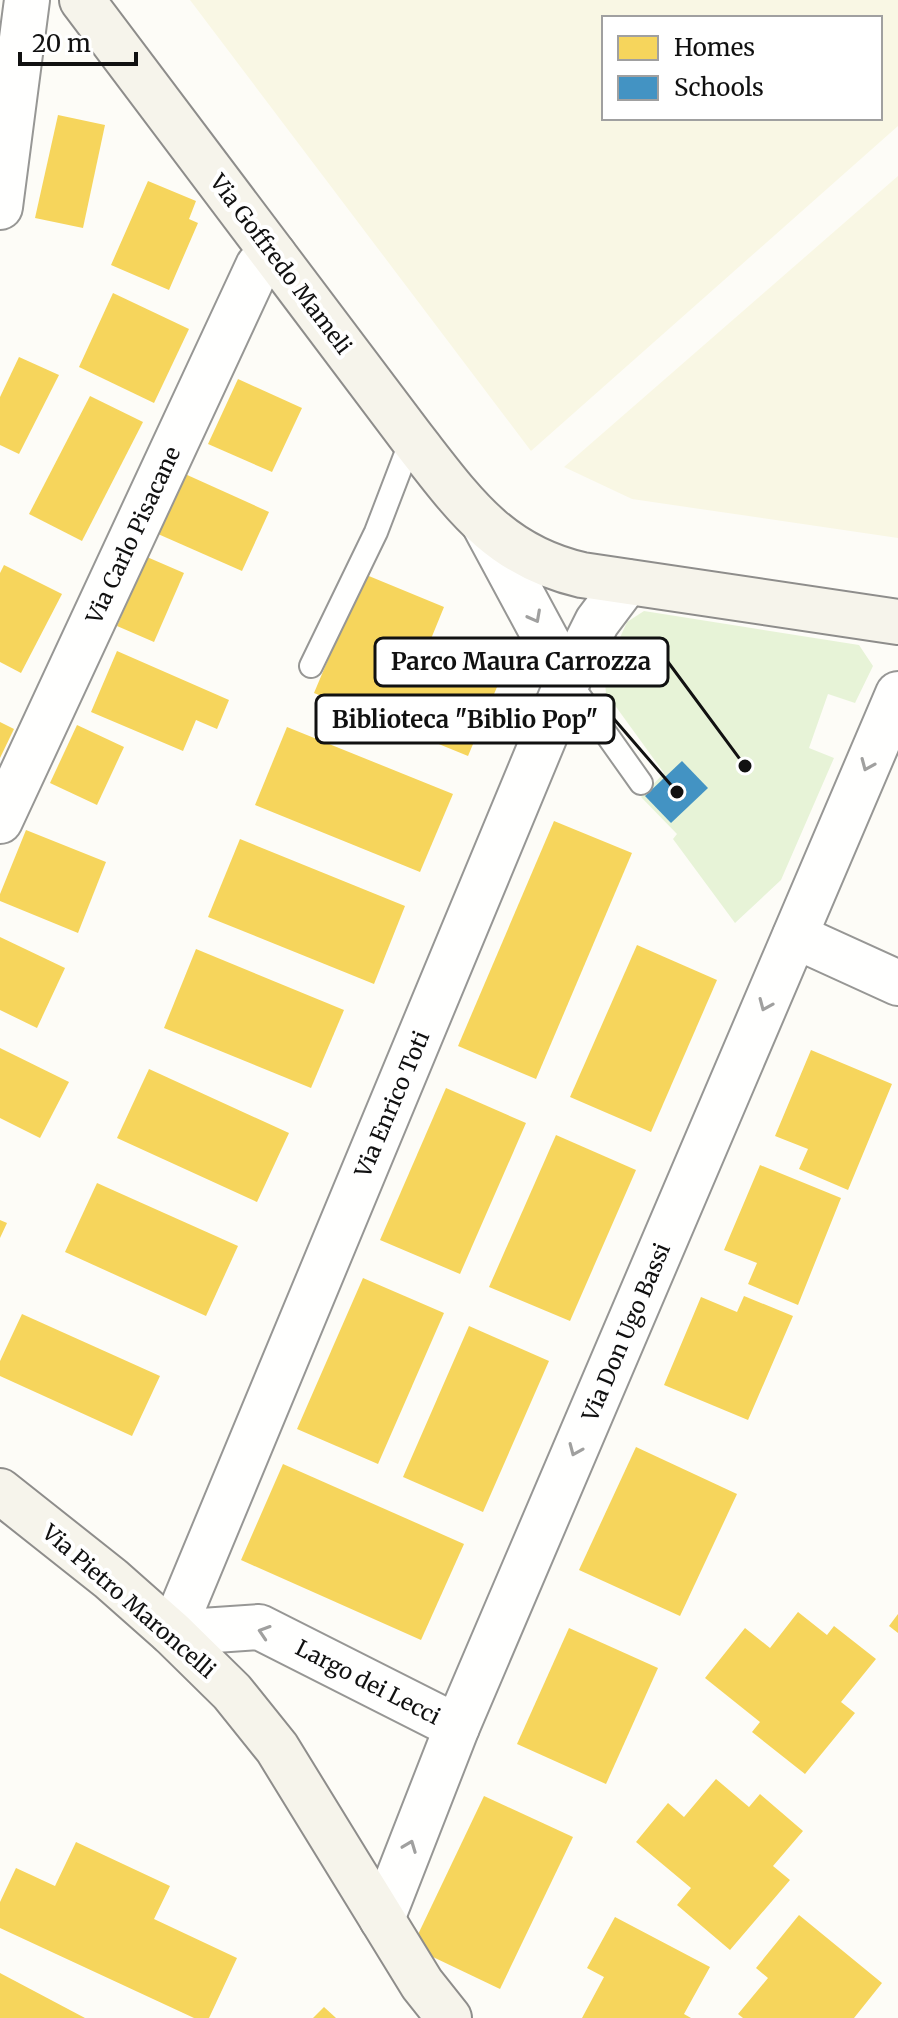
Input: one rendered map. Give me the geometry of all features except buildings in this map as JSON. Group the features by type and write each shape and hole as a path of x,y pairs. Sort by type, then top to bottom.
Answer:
{"street":[{"path":"0,207 27,0"},
{"name":"Via Goffredo Mameli","path":"82,0 412,438 460,499 508,545 538,562 582,575 898,622"},
{"name":"Via Carlo Pisacane","path":"0,821 258,266 274,255"},
{"name":"Via Goffredo Mameli","path":"484,524 568,680"},
{"name":"Via Enrico Toti","path":"172,1633 568,680 597,622 627,582"},
{"name":"Via Don Ugo Bassi","path":"457,1727 898,694"},
{"path":"795,936 898,983"},
{"name":"Via Pietro Maroncelli","path":"0,1491 111,1579 232,1692 277,1748 422,1984 449,2018"},
{"name":"Largo dei Lecci","path":"172,1633 259,1627 457,1727 382,1919"}],"lane":[{"path":"311,666 376,532 412,438"},
{"path":"568,680 641,783"}],"shaded area":[{"path":"190,0 898,0 898,126 531,451"},
{"path":"898,176 898,538 632,499 564,467"}],"green space":[{"path":"644,611 859,645 873,666 855,703 828,694 809,748 834,758 781,880 735,923 673,839 677,834 641,797 664,773 606,693 604,673 627,622"}],"place":[{"name":"Parco Maura Carrozza","path":"745,766"},
{"name":"Biblioteca \"Biblio Pop\"","path":"677,792"}]}
